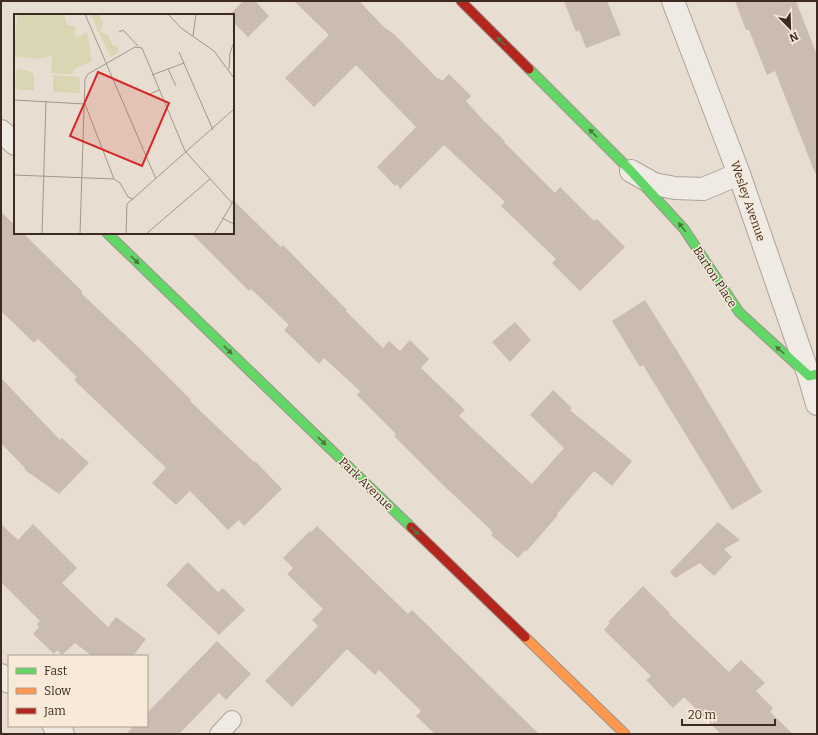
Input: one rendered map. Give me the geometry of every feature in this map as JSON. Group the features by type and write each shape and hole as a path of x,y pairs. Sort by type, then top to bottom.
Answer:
{"street":[{"name":"Barton Place","path":"461,1 630,170 684,229 739,312 813,375"},
{"name":"Wesley Avenue","path":"673,1 813,375 817,404"},
{"path":"1,131 14,143"},
{"name":"Barton Place","path":"630,170 654,184 675,188 703,189 739,174"},
{"name":"Park Avenue","path":"108,234 625,734"},
{"path":"55,727 63,734"}],"lane":[{"path":"219,734 232,720"}],"building":[{"path":"243,1 255,1 269,16 248,37 234,23 234,14 230,14"},
{"path":"294,1 359,1 438,79 439,78 442,81 449,74 471,96 466,101 555,193 560,187 594,221 597,219 625,247 580,291 552,263 556,259 501,206 505,202 444,145 400,189 397,184 395,186 377,167 416,127 356,65 314,107 285,78 329,35"},
{"path":"564,1 607,1 621,35 586,48 579,30 576,32"},
{"path":"735,1 796,1 817,55 817,173 815,173 775,71 767,75 749,30 746,30"},
{"path":"234,201 281,247 283,245 383,348 389,341 400,351 410,340 429,359 421,368 465,410 459,416 532,484 564,448 530,415 553,390 572,408 570,410 632,461 612,486 594,471 526,552 525,550 518,558 491,535 493,533 490,531 491,530 394,436 396,434 357,395 360,391 324,358 319,364 284,330 289,325 251,289 249,291 192,234 234,234"},
{"path":"1,212 14,224 14,234 24,234 83,292 81,293 191,400 190,401 254,462 255,461 282,489 244,526 239,520 228,530 190,491 176,505 152,483 166,468 74,380 77,377 38,339 34,343 1,311"},
{"path":"645,300 762,492 732,510 643,365 640,367 612,321"},
{"path":"515,322 531,340 510,362 492,342"},
{"path":"1,378 60,440 62,438 89,463 59,494 25,470 25,468 1,443"},
{"path":"718,522 740,540 724,549 732,557 714,576 700,563 675,578 670,572"},
{"path":"1,524 18,540 33,524 77,568 62,583 108,627 116,617 146,639 134,655 91,655 75,643 62,655 57,650 54,654 33,634 39,627 37,624 40,621 1,582"},
{"path":"317,526 408,614 412,610 539,734 435,734 416,716 421,711 379,670 375,675 347,649 292,707 265,681 318,626 312,620 323,609 287,574 293,568 283,558"},
{"path":"188,562 218,592 223,588 245,610 219,635 166,585"},
{"path":"643,586 670,613 669,614 729,672 741,660 765,683 756,691 773,708 770,712 793,734 721,734 684,697 673,708 646,680 651,676 604,630 610,623 608,622"},
{"path":"217,641 251,674 226,700 219,693 179,734 126,734 133,727 148,727 148,712"}],"traffic: fast":[{"path":"529,69 630,170 684,229 739,312 809,376 817,374"},
{"path":"108,234 411,527"}],"traffic: slow":[{"path":"525,637 625,734"}],"traffic: jam":[{"path":"461,1 529,69"},
{"path":"411,527 525,637"}]}
